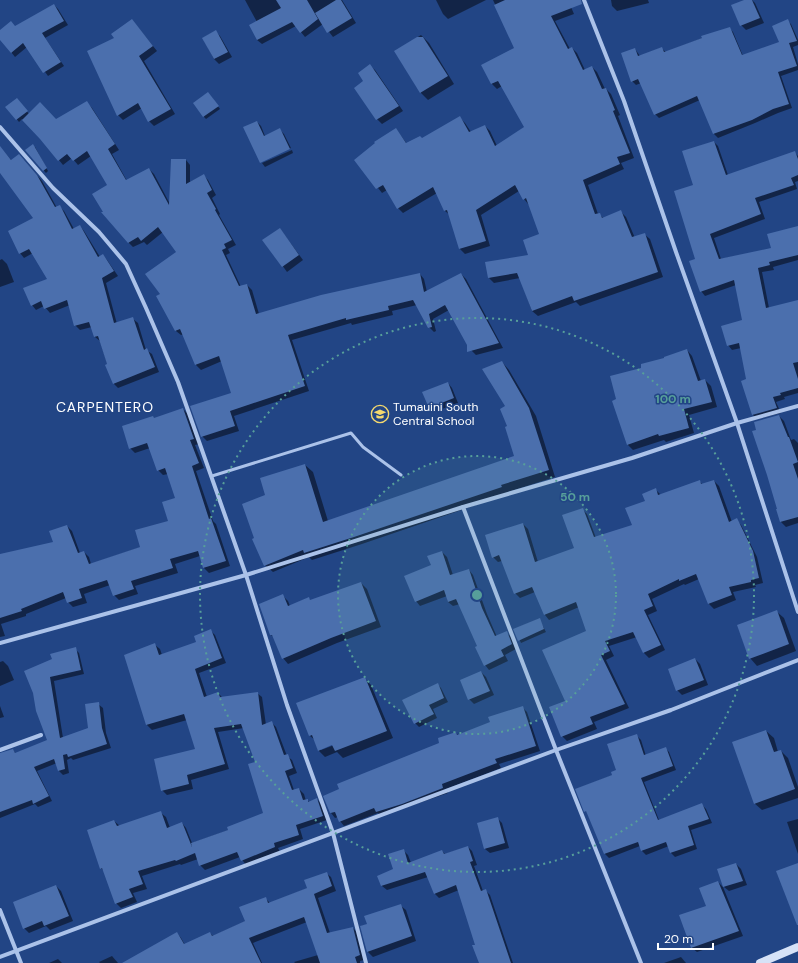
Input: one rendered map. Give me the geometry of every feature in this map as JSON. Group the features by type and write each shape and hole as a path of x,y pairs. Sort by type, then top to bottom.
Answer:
{"main road":[{"path":"760,963 798,948"}],"street":[{"path":"584,0 624,101 737,423 798,612"},
{"path":"0,128 53,188 99,232 126,264 178,382 246,576 286,705 333,833 366,963"},
{"path":"0,643 246,576 462,507 632,458 737,423 798,406"},
{"path":"462,507 556,750 641,963"},
{"path":"0,957 556,750 671,710 798,660"},
{"path":"0,750 40,736"},
{"path":"0,910 21,963"}],"lane":[{"path":"212,476 351,433 363,447 401,475"}],"building":[{"path":"276,0 307,0 318,19 300,33 292,22 257,40 249,25 281,8"},
{"path":"336,0 341,0 352,18 327,33 315,13"},
{"path":"505,0 581,0 582,4 551,16 568,49 572,47 583,70 592,66 602,89 606,88 615,110 613,111 630,153 617,157 620,164 583,180 595,214 600,213 602,218 621,210 632,237 645,233 658,272 574,301 572,296 532,311 517,273 488,278 485,262 528,255 523,240 539,234 526,198 523,200 515,185 476,210 486,241 459,249 447,210 444,211 433,187 397,209 383,185 376,189 354,160 375,143 374,142 396,128 406,143 420,136 422,138 460,116 469,132 485,125 495,146 524,127 498,81 491,84 481,65 514,48 494,5"},
{"path":"744,0 752,0 760,18 740,26 731,5"},
{"path":"54,4 64,21 42,33 61,62 43,73 23,43 11,53 0,40 0,30 11,21 15,26"},
{"path":"132,19 153,46 139,56 171,109 148,122 138,103 117,116 87,51 114,38 111,34"},
{"path":"788,19 797,41 789,43 797,66 778,72 789,104 773,109 752,120 713,134 697,96 654,115 638,79 631,82 621,53 635,48 638,56 662,47 664,52 702,38 701,36 730,27 742,55 779,42 772,26"},
{"path":"216,30 228,52 214,59 202,38"},
{"path":"417,37 423,37 448,76 420,93 394,51"},
{"path":"370,64 399,106 376,120 354,88 363,81 358,73"},
{"path":"208,92 219,106 203,117 193,103"},
{"path":"17,98 28,111 16,120 5,107"},
{"path":"87,101 115,144 108,149 126,180 149,168 169,205 171,159 186,159 186,184 204,174 212,190 207,193 232,240 224,244 226,248 222,250 239,286 247,284 256,314 321,295 420,273 424,292 461,273 499,343 467,352 467,345 445,305 429,314 432,327 428,328 413,300 388,306 389,310 346,320 346,318 288,335 305,386 230,411 235,426 201,437 190,406 231,393 219,356 195,365 180,329 175,331 156,296 160,294 145,274 176,252 158,227 141,241 138,237 128,243 101,212 103,212 92,194 107,185 87,151 73,161 67,154 58,161 22,120 40,102 56,119"},
{"path":"257,121 264,136 280,128 290,149 260,163 243,127"},
{"path":"714,141 726,175 795,151 798,159 798,175 791,178 794,185 755,198 761,214 710,234 719,259 771,248 767,234 798,226 798,255 769,262 770,265 758,268 766,308 798,300 798,362 793,363 798,379 798,388 780,393 781,395 773,397 777,408 752,415 741,381 746,379 739,343 727,346 721,326 742,320 734,280 700,292 689,261 695,259 674,191 693,185 682,151"},
{"path":"33,144 47,168 43,171 25,150"},
{"path":"0,146 11,160 19,154 37,175 55,207 60,205 72,229 80,225 98,257 103,254 114,271 102,278 114,323 133,317 144,350 147,348 155,367 113,384 105,365 107,364 98,336 94,337 89,322 74,326 67,300 44,309 41,301 31,306 23,288 47,279 29,249 19,254 8,231 33,218 0,173"},
{"path":"280,228 299,255 282,267 262,240"},
{"path":"687,349 698,381 705,379 712,402 684,409 689,428 659,436 658,434 627,445 612,401 616,399 610,376 641,368 641,364 664,358"},
{"path":"502,361 529,408 549,470 501,485 502,487 354,537 304,553 303,550 264,566 252,539 254,538 242,504 265,495 260,478 305,464 323,522 514,456 505,427 507,426 500,409 505,406 482,369"},
{"path":"448,382 454,398 429,408 422,392"},
{"path":"183,408 194,439 190,440 199,463 192,466 209,519 211,518 226,561 203,568 198,551 170,559 173,568 131,581 134,589 113,596 107,580 79,589 82,598 67,603 63,592 21,609 22,611 0,618 0,554 53,542 49,531 67,525 78,553 84,551 89,564 140,547 135,530 168,521 162,502 175,498 165,468 157,471 147,443 129,449 122,426 153,416 154,418"},
{"path":"779,415 798,462 793,464 798,479 798,517 780,522 767,475 752,431 756,430 754,422"},
{"path":"700,480 701,484 714,480 729,522 737,518 753,551 759,578 751,580 751,582 729,587 732,595 708,604 696,574 679,581 679,579 648,594 653,606 644,610 661,645 643,653 633,632 605,641 610,651 601,655 625,704 590,717 593,724 561,737 549,707 565,701 542,650 586,631 576,602 544,615 532,587 514,594 499,555 492,558 485,535 523,523 535,562 574,548 562,515 583,508 594,537 632,525 625,508 645,501 642,494 656,488 658,495"},
{"path":"442,551 450,575 469,569 482,608 495,636 507,631 512,644 501,650 504,656 484,666 475,647 477,646 456,599 448,602 444,590 415,602 404,576 431,565 427,556"},
{"path":"361,582 376,621 282,659 272,635 270,635 259,604 283,594 288,606 309,597 310,600"},
{"path":"777,610 789,644 749,659 737,625"},
{"path":"540,618 544,629 518,641 513,629"},
{"path":"211,629 222,658 195,669 204,697 218,692 220,697 258,692 262,725 272,721 284,755 288,754 293,768 285,771 292,790 299,788 303,800 308,799 308,802 317,798 323,816 296,825 299,835 274,843 275,847 241,861 237,852 199,866 195,853 176,861 175,860 138,871 143,884 129,889 133,897 115,904 102,868 100,869 87,830 114,820 117,826 161,811 167,828 182,822 192,847 191,843 228,830 227,827 263,813 248,764 255,762 241,724 214,728 225,764 187,775 189,784 161,791 154,759 195,749 184,714 146,725 124,655 155,643 159,655 196,642 194,636"},
{"path":"76,647 81,670 50,677 60,738 88,728 85,704 99,702 102,728 107,744 68,757 67,754 63,755 65,769 58,771 54,759 34,767 49,796 33,804 32,800 0,812 0,753 13,749 15,753 47,740 36,711 33,693 24,671 52,659 50,654"},
{"path":"695,658 704,680 676,691 668,669"},
{"path":"481,671 490,691 468,700 460,680"},
{"path":"365,677 387,731 335,751 332,745 318,751 312,735 309,736 296,703"},
{"path":"438,683 444,698 429,705 434,714 414,724 402,700"},
{"path":"523,706 536,746 495,759 497,763 442,784 443,788 402,804 376,812 374,808 339,822 335,812 330,813 323,796 339,789 337,784 439,743 438,738 456,732 457,735 490,722 488,717"},
{"path":"766,730 774,752 781,750 795,789 754,804 732,742"},
{"path":"637,734 644,755 666,747 673,766 641,778 658,820 702,803 709,819 688,826 694,845 670,853 666,842 641,851 638,842 604,854 575,789 612,775 611,772 616,770 607,744"},
{"path":"498,817 505,843 484,849 477,823"},
{"path":"468,846 473,861 470,862 481,891 486,889 511,963 479,963 472,945 475,945 456,885 434,894 425,872 381,886 377,876 393,869 388,854 404,849 408,863 442,850 444,854"},
{"path":"736,863 743,881 723,887 717,869"},
{"path":"798,863 798,925 797,925 776,871"},
{"path":"327,872 332,886 314,894 327,933 353,927 360,955 355,957 357,963 320,963 304,917 249,938 261,963 122,963 177,932 184,944 210,932 212,936 245,921 239,907 266,897 268,903 307,888 304,880"},
{"path":"718,881 739,931 691,948 679,915 706,906 699,888"},
{"path":"56,885 69,916 44,926 42,921 23,929 13,902"},
{"path":"401,904 412,936 367,952 360,926 367,924 364,916"}],"place":[{"name":"Tumauini South Central School","path":"380,414"}],"district":[{"name":"CARPENTERO","path":"105,407"}]}
